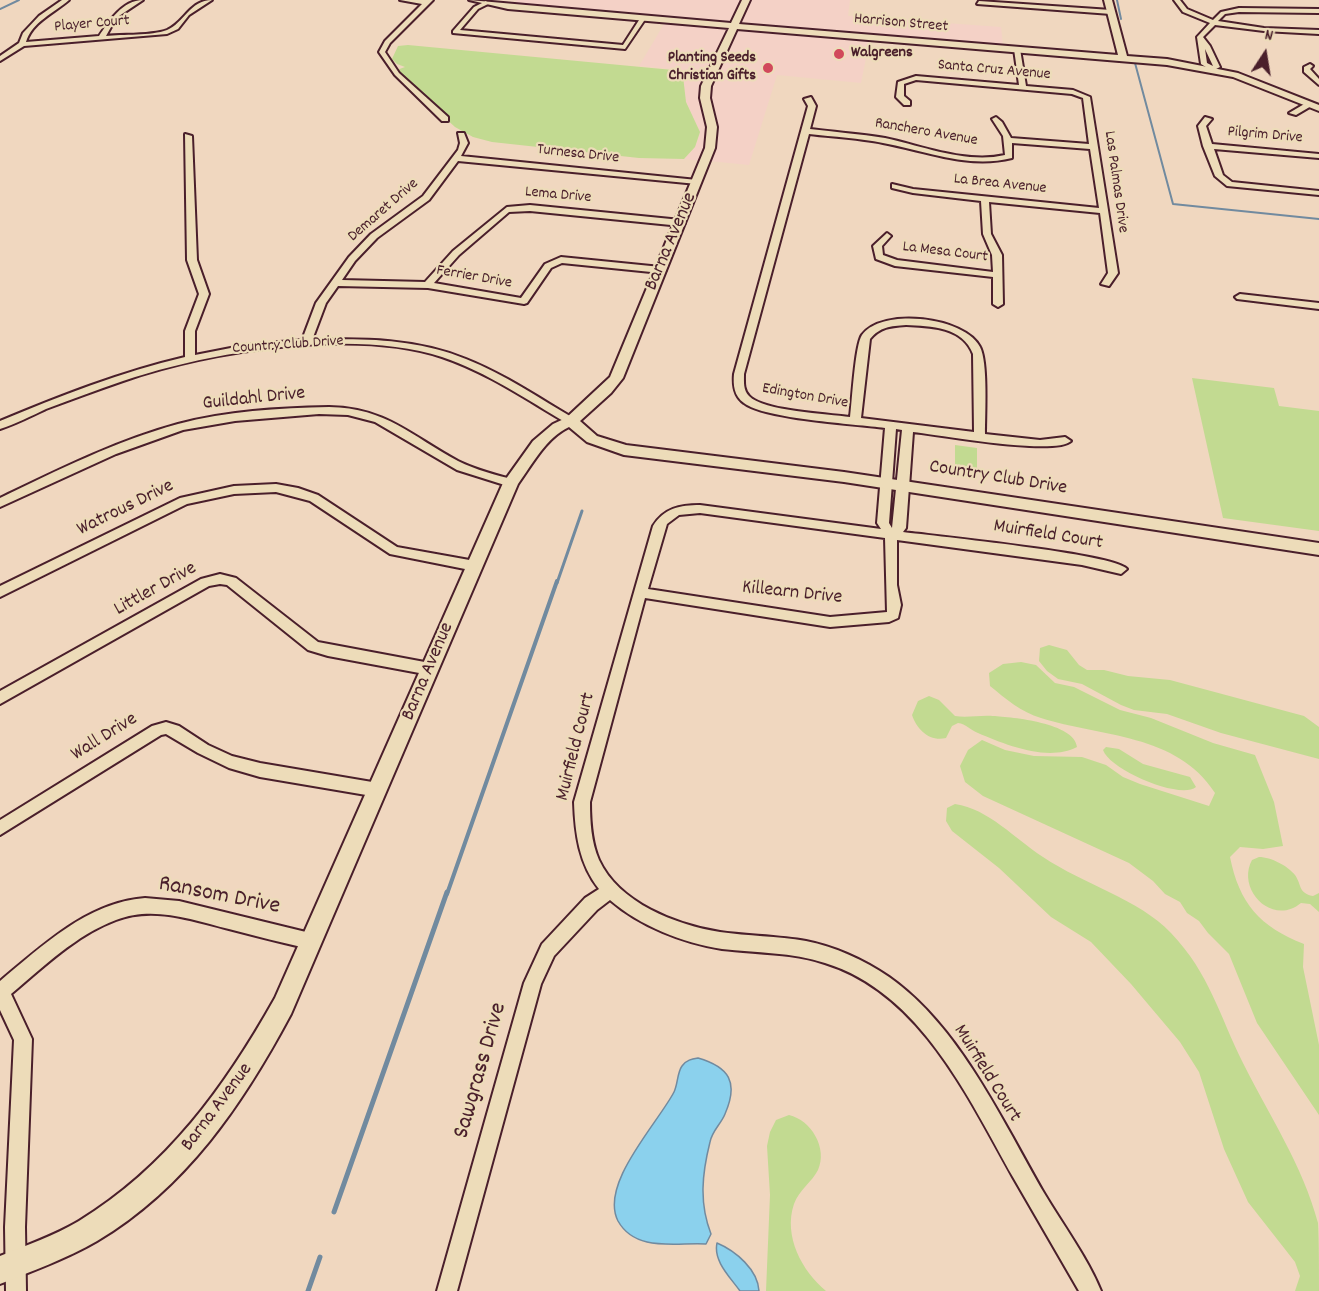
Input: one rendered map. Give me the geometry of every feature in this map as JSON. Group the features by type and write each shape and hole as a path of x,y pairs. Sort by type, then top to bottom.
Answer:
{"street":[{"path":"0,59 22,44 25,34 37,20 66,0"},
{"path":"101,38 114,17 140,0"},
{"name":"Player Court","path":"22,44 165,33 176,28 187,14 209,0"},
{"path":"403,0 427,1"},
{"name":"Harrison Street","path":"473,0 508,7 1123,57 1212,69 1258,83 1314,106"},
{"name":"Barna Avenue","path":"8,1267 88,1232 156,1183 192,1145 227,1101 257,1055 283,1006 511,483 537,444 558,427 571,421 616,378 710,148 712,127 705,98 706,86 746,0"},
{"path":"1108,0 1123,57"},
{"path":"1177,0 1186,13 1214,22 1319,32"},
{"path":"427,1 387,42 382,52 398,74 445,119"},
{"path":"486,3 454,32 625,47 643,18"},
{"path":"979,3 1111,12"},
{"path":"1212,69 1217,67 1200,37 1223,13 1239,10 1319,11"},
{"path":"1017,49 1023,87"},
{"path":"1310,66 1306,68 1307,72 1319,83"},
{"name":"Santa Cruz Avenue","path":"907,103 900,96 900,83 916,78 1073,92"},
{"name":"Las Palmas Drive","path":"1073,92 1083,95 1088,100 1113,273 1106,284"},
{"name":"Edington Drive","path":"808,99 812,106 737,386 740,394 757,406 855,421 1040,444 1065,441"},
{"path":"1293,113 1314,106"},
{"path":"996,119 1005,129 1009,140 1095,147"},
{"path":"1208,119 1202,126 1208,146 1219,176 1230,184 1319,193"},
{"name":"Ranchero Avenue","path":"806,131 880,140 947,154 994,160 1010,156 1009,140"},
{"name":"Demaret Drive","path":"306,342 321,303 352,259 374,237 426,198 456,158 464,143 461,135"},
{"path":"188,136 192,260 204,294 190,331 190,357"},
{"name":"Pilgrim Drive","path":"1208,146 1319,156"},
{"name":"Turnesa Drive","path":"456,158 697,182"},
{"name":"La Brea Avenue","path":"895,186 913,191 1103,211"},
{"path":"985,198 987,234 998,255 998,304"},
{"name":"Lema Drive","path":"428,285 456,253 512,208 530,207 681,223"},
{"name":"La Mesa Court","path":"887,236 877,246 879,257 895,263 998,275"},
{"name":"Ferrier Drive","path":"335,283 428,285 509,300 524,300 548,267 561,260 661,270"},
{"path":"1240,297 1319,306"},
{"path":"855,421 865,338 875,328 890,323 915,323 945,327 962,333 975,344 978,354 980,437"},
{"name":"Country Club Drive","path":"0,424 123,376 190,357 256,346 306,342 404,345 447,355 482,371 571,421 669,454 886,486 903,486 1319,549"},
{"name":"Guildahl Drive","path":"0,503 114,450 152,436 229,417 306,411 365,414 398,428 454,464 484,476 511,483"},
{"name":"Killearn Drive","path":"642,593 830,622 882,619 893,614 891,535 883,524 891,426"},
{"name":"Killearn Drive","path":"891,535 900,528 908,428"},
{"path":"890,447 906,450"},
{"name":"Watrous Drive","path":"0,592 184,501 234,490 276,488 298,492 314,498 394,551 475,566"},
{"name":"Muirfield Court","path":"1091,1291 968,1077 935,1032 892,992 858,968 828,954 784,945 718,940 679,930 641,914 621,901 599,879 588,855 582,822 582,802 663,518 673,512 686,509 891,535 1082,560 1122,569"},
{"name":"Littler Drive","path":"0,698 206,582 220,579 231,581 313,646 328,651 430,669"},
{"name":"Wall Drive","path":"0,828 157,730 166,728 174,730 203,749 229,762 260,770 378,790"},
{"name":"Sawgrass Drive","path":"447,1291 533,982 548,950 591,904 610,891"},
{"name":"Ransom Drive","path":"0,991 81,929 106,915 131,907 157,905 179,909 310,941"},
{"path":"0,991 23,1039 8,1267 16,1291"}],"shaded area":[{"path":"517,0 743,0 732,25 512,6"},
{"path":"749,0 850,0 848,16 1001,27 1003,46 738,25"},
{"path":"645,20 731,27 703,86 709,127 702,161 684,159 695,147 700,133 686,102 683,76 673,69 639,66 664,24 644,22"},
{"path":"737,27 870,38 861,83 777,75 749,165 709,161 710,86"}],"green space":[{"path":"408,45 673,70 683,76 686,102 700,132 695,147 684,159 639,158 492,142 473,137 455,127 394,71 405,67 392,59 398,46"},
{"path":"1192,378 1274,388 1279,406 1319,411 1319,531 1223,518"},
{"path":"955,445 977,448 977,473 955,469"},
{"path":"1049,645 1067,650 1079,665 1087,670 1104,670 1128,676 1170,680 1304,716 1319,727 1319,759 1221,733 1167,714 1134,710 1082,684 1058,679 1039,661 1040,648"},
{"path":"1021,662 1036,665 1055,683 1074,687 1120,710 1151,718 1213,743 1255,755 1274,802 1283,846 1263,849 1240,847 1230,857 1239,888 1254,911 1275,930 1304,944 1303,967 1319,1045 1319,1115 1257,1023 1229,954 1199,921 1187,913 1180,902 1165,894 1153,881 1129,863 983,796 965,782 960,766 968,750 982,740 1005,750 1034,756 1082,757 1106,765 1123,777 1140,784 1209,806 1215,793 1199,773 1180,759 1136,740 1034,715 1014,705 990,686 989,673 1003,664"},
{"path":"929,696 939,700 955,716 1014,718 1055,727 1074,739 1077,747 1053,753 1027,750 989,738 958,723 952,726 946,738 935,738 921,730 912,715 918,701"},
{"path":"1106,747 1119,749 1143,764 1190,777 1196,787 1176,790 1146,781 1108,758 1103,750"},
{"path":"955,804 990,818 1059,867 1143,911 1158,921 1184,948 1205,979 1243,1063 1304,1181 1318,1223 1319,1291 1295,1291 1300,1276 1295,1262 1248,1202 1224,1149 1199,1072 1180,1042 1131,984 1091,942 1051,917 999,868 952,831 946,821 947,808"},
{"path":"1259,857 1274,860 1288,868 1308,895 1313,896 1319,893 1319,912 1310,904 1301,903 1290,909 1279,910 1269,908 1260,901 1253,893 1248,871 1252,860"},
{"path":"789,1115 804,1123 816,1136 821,1153 818,1170 794,1204 791,1228 802,1263 826,1291 766,1291 770,1195 767,1146 776,1120"}],"water":[{"path":"698,1058 724,1071 731,1085 729,1103 711,1138 705,1166 703,1200 711,1234 706,1244 646,1242 635,1238 618,1221 614,1206 616,1190 633,1154 674,1092 682,1066 691,1059"},
{"path":"717,1243 745,1262 755,1276 759,1291 740,1291 720,1262 716,1250"}],"waterway":[{"path":"0,9 19,0"},
{"path":"1117,0 1121,19"},
{"path":"1135,63 1173,204 1319,219"},
{"path":"557,583 582,511"},
{"path":"447,894 557,581"},
{"path":"334,1212 447,892"},
{"path":"308,1291 320,1257"}],"place":[{"name":"Walgreens","path":"839,54"},
{"name":"Planting Seeds Christian Gifts","path":"768,68"}]}
